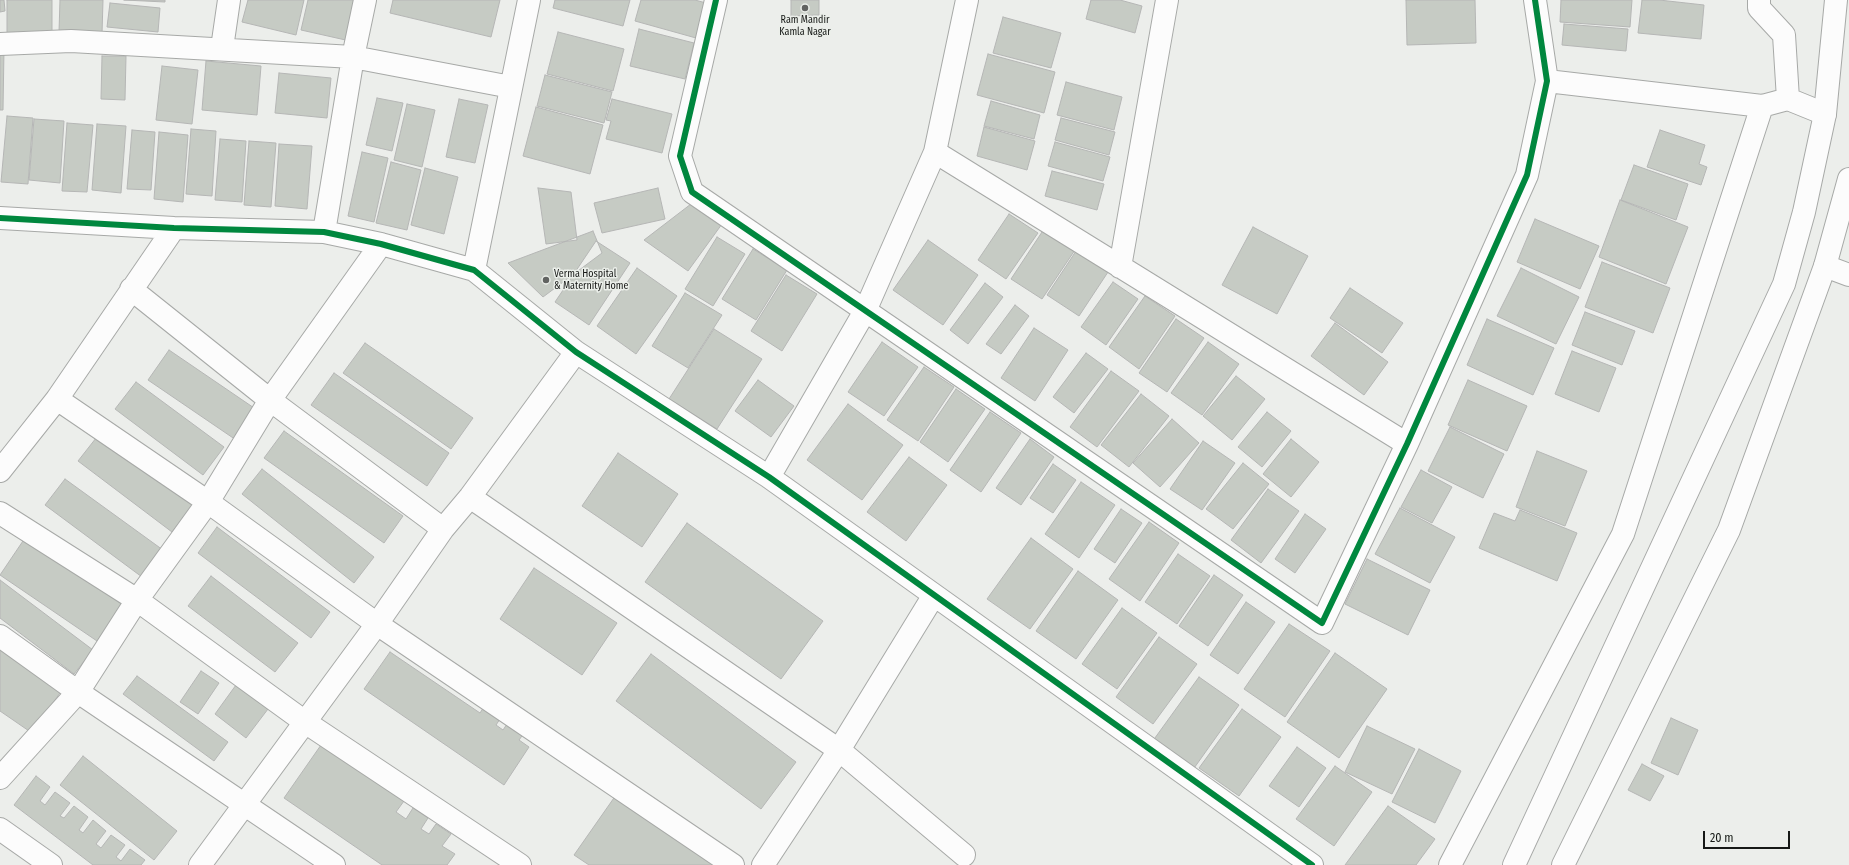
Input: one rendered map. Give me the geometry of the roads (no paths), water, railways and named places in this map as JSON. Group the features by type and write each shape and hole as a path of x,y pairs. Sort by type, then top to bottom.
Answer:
{"street":[{"path":"222,48 229,0"},
{"path":"324,232 353,57 365,0"},
{"path":"474,270 529,0"},
{"path":"716,0 680,156 692,192 1322,623 1407,444 1527,175 1547,81 1536,0"},
{"path":"770,477 865,311 935,152 967,0"},
{"path":"1120,267 1167,0"},
{"path":"1759,0 1759,8 1784,35 1788,99"},
{"path":"1514,865 1784,284 1804,212 1825,114 1836,0"},
{"path":"0,44 71,41 222,48 353,57 511,87"},
{"path":"1547,81 1762,106 1788,99 1825,114"},
{"path":"1450,865 1623,534 1762,106"},
{"path":"935,152 1407,444"},
{"path":"1563,865 1729,530 1825,266 1849,179"},
{"path":"0,218 174,228 324,232 381,244 474,270 576,352 770,477 1312,865"},
{"path":"0,471 58,399 131,289 174,228"},
{"path":"0,778 78,692 137,600 208,502 270,400 381,244"},
{"path":"1825,266 1849,275"},
{"path":"131,289 270,400 443,529"},
{"path":"200,865 377,624 443,529 470,497 576,352"},
{"path":"58,399 208,502 377,624 733,865"},
{"path":"470,497 839,750 964,855"},
{"path":"0,513 137,600 305,722 520,865"},
{"path":"763,865 839,750 934,595"},
{"path":"0,636 78,692 334,865"},
{"path":"0,829 51,865"}],"place":[{"name":"Ram Mandir Kamla Nagar","path":"805,8"},
{"name":"Verma Hospital & Maternity Home","path":"546,280"}]}
